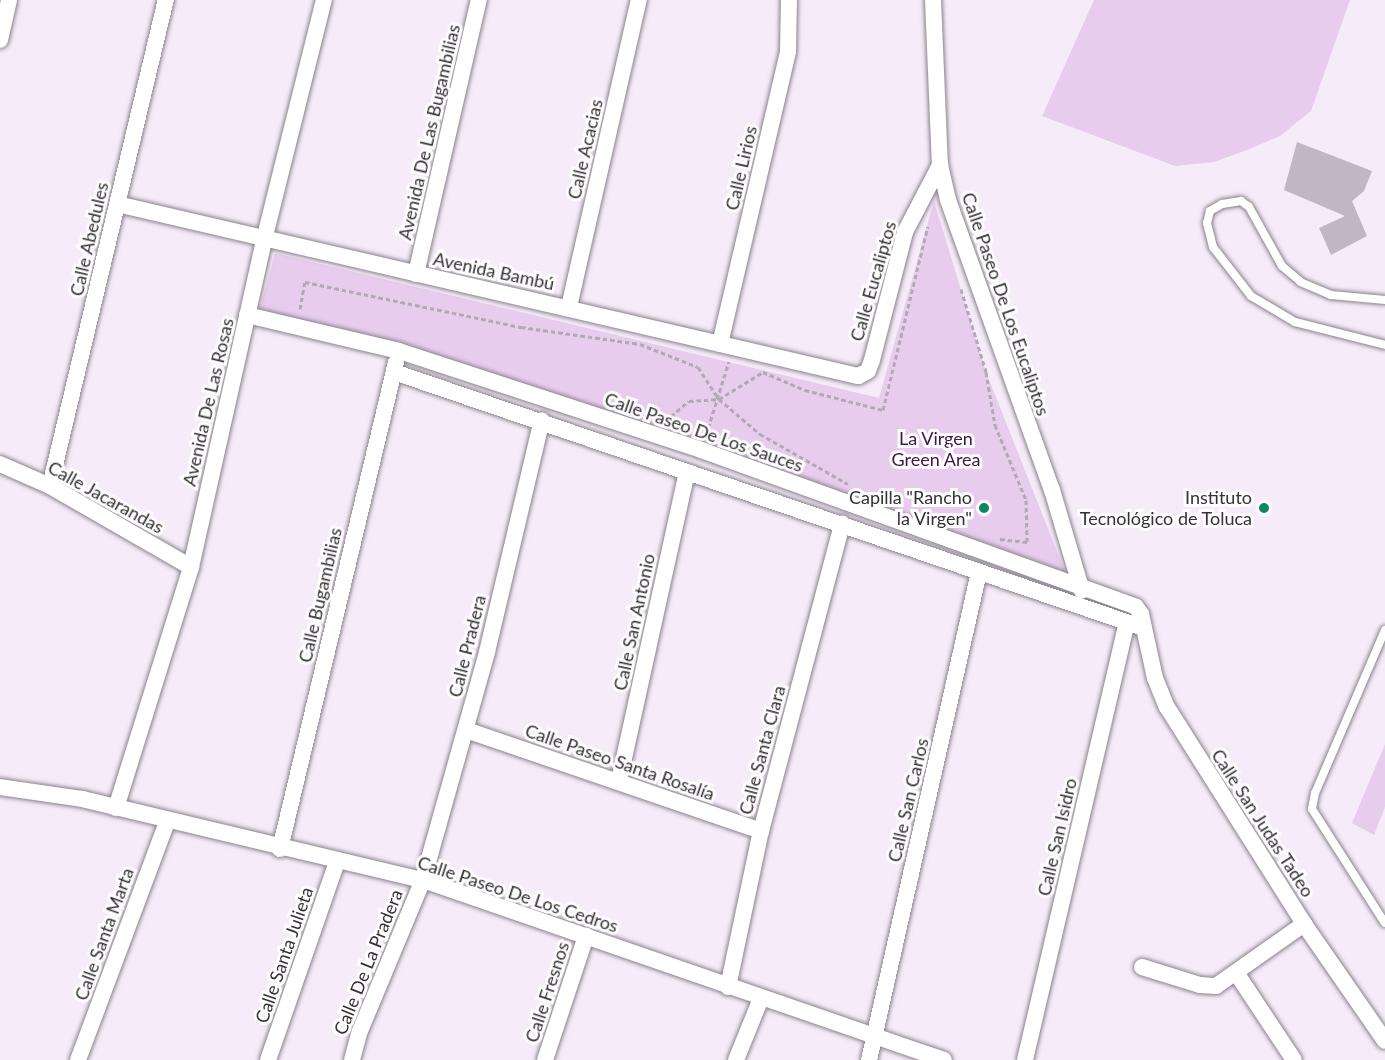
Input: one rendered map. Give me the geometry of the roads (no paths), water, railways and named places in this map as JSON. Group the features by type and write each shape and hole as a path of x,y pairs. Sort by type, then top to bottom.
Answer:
{"street":[{"path":"0,40 9,0"},
{"name":"Calle Abedules","path":"50,486 166,0"},
{"name":"Avenida De Las Rosas","path":"116,808 191,567 264,240 324,0"},
{"name":"Avenida De Las Bugambilias","path":"416,274 479,0"},
{"name":"Calle Acacias","path":"569,307 639,0"},
{"name":"Calle Lirios","path":"726,346 788,51 789,0"},
{"name":"Calle Paseo De Los Eucaliptos","path":"933,0 940,165 964,251 1052,490 1088,612"},
{"name":"Calle Eucaliptos","path":"862,376 872,360 905,232 940,165"},
{"name":"Avenida Bambú","path":"117,204 264,240 569,307 726,346 862,376"},
{"name":"Calle Paseo De Los Sauces","path":"247,315 399,351 701,450 1080,584 1140,611"},
{"name":"Calle Bugambilias","path":"280,849 399,351"},
{"path":"393,372 542,420 1088,612 1144,628"},
{"name":"Calle Pradera","path":"423,880 466,730 542,420"},
{"name":"Calle Jacarandas","path":"0,464 50,486 191,567"},
{"name":"Calle San Antonio","path":"619,781 687,472"},
{"name":"Calle Santa Clara","path":"728,987 761,831 842,524"},
{"name":"Calle San Carlos","path":"869,1060 979,572"},
{"name":"Calle San Judas Tadeo","path":"1140,611 1155,678 1167,707 1304,924 1385,1041"},
{"name":"Calle San Isidro","path":"1025,1060 1127,623"},
{"name":"Calle Paseo Santa Rosalía","path":"466,730 761,831"},
{"name":"Calle Paseo De Los Cedros","path":"0,787 45,792 280,849 423,880 944,1060"},
{"name":"Calle Santa Marta","path":"78,1060 167,822"},
{"name":"Calle Santa Julieta","path":"268,1060 337,862"},
{"name":"Calle De La Pradera","path":"352,1060 360,1031 423,880"},
{"path":"1142,968 1209,986 1237,974 1304,924"},
{"name":"Calle Fresnos","path":"545,1060 586,936"},
{"path":"1237,974 1294,1060"},
{"path":"736,1060 761,998"}],"lane":[{"path":"1385,300 1331,295 1301,282 1282,266 1250,207 1241,201 1214,207 1207,218 1213,247 1251,296 1295,322 1385,345"},
{"path":"1385,630 1315,793 1312,809 1323,832 1385,923"}],"place":[{"name":"Capilla \"Rancho la Virgen\"","path":"984,508"},
{"name":"Instituto Tecnológico de Toluca","path":"1264,508"}],"park label":[{"name":"La Virgen Green Area","path":"936,449"}]}
